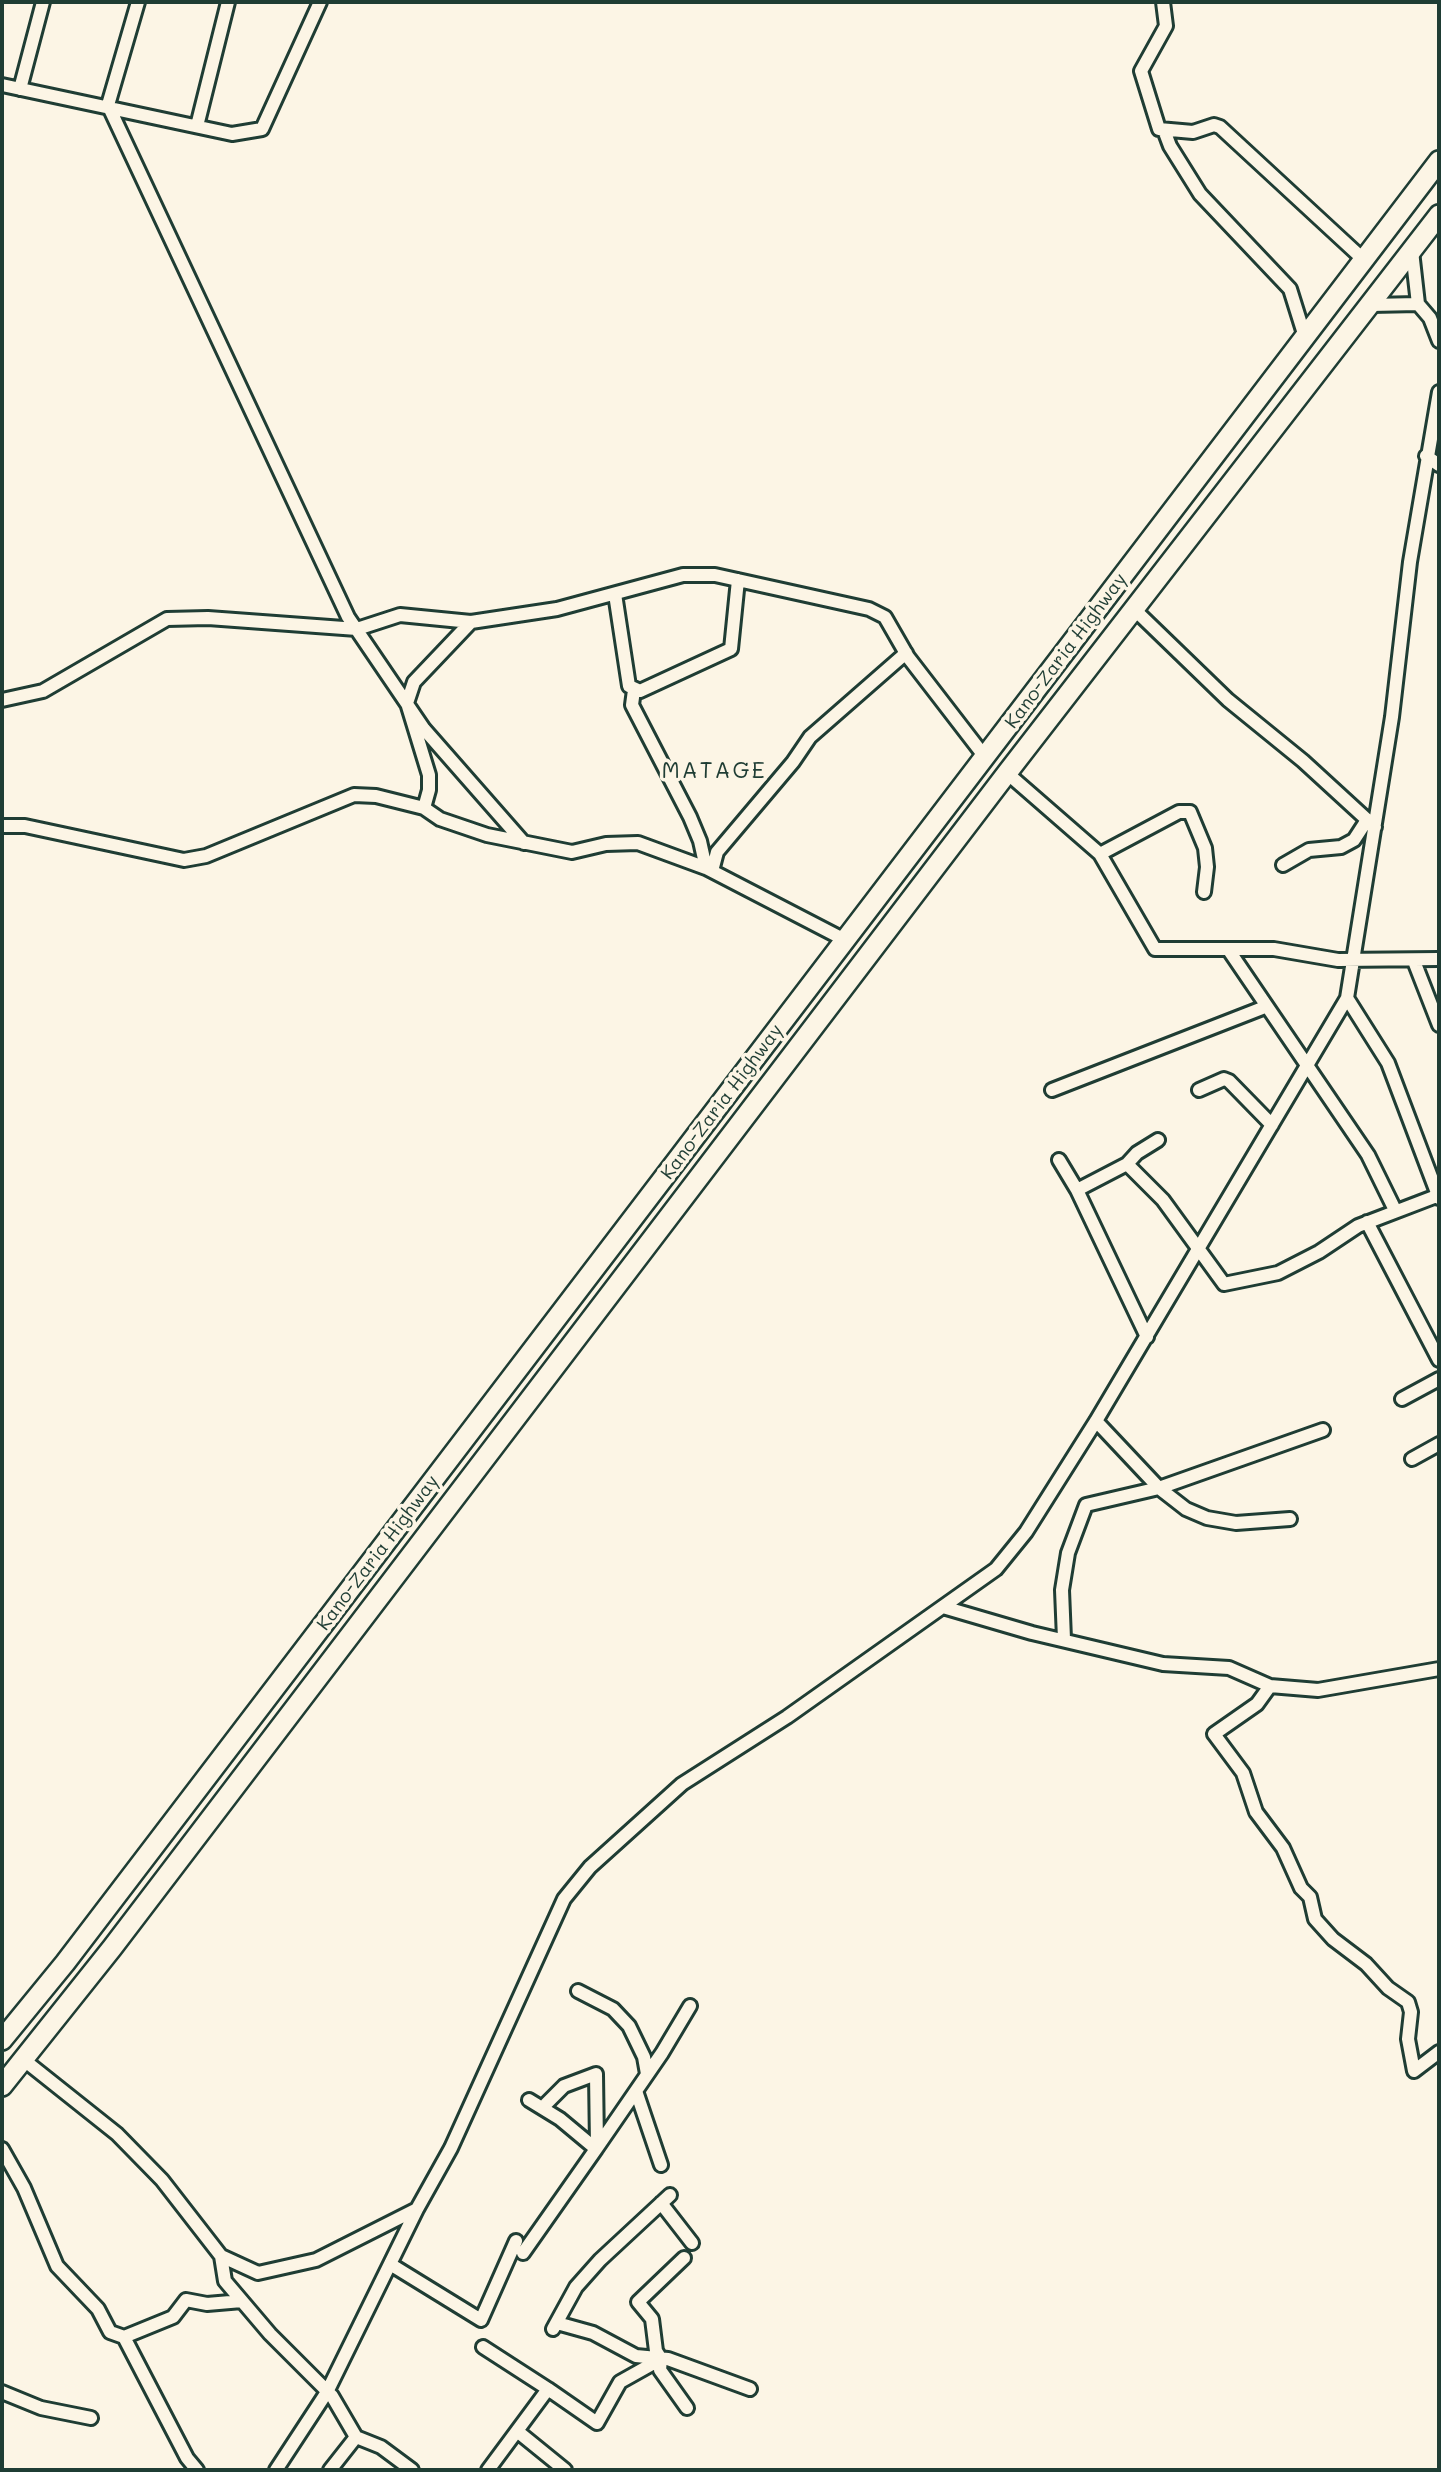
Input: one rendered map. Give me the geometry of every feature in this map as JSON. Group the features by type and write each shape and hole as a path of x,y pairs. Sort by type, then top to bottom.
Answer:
{"highway":[{"name":"Kano-Zaria Highway","path":"2,2040 74,1952 1439,161"},
{"name":"Kano-Zaria Highway","path":"2,2086 121,1937 1007,773 1439,215"},
{"path":"1250,409 1273,426"}],"street":[{"path":"20,89 43,2"},
{"path":"138,2 108,105 292,503 356,629 424,729 524,843"},
{"path":"197,126 228,2"},
{"path":"2,85 108,105 232,134 262,130 320,2"},
{"path":"1163,2 1166,26 1141,71 1159,129 1193,132 1214,125 1220,127 1364,260"},
{"path":"1164,130 1177,158 1200,194 1290,289 1305,337"},
{"path":"1412,251 1418,304 1430,318 1439,341"},
{"path":"1371,305 1418,304"},
{"path":"276,2470 327,2392 417,2209 451,2148 564,1899 590,1867 682,1784 787,1717 996,1569 1004,1560 1026,1532 1096,1421 1348,998 1426,456 1437,418 1439,392"},
{"path":"1426,456 1439,465"},
{"path":"2,701 43,691 167,619 208,618 356,629 400,615 471,622 557,609 683,575 715,575 869,609 885,617 906,653 985,757"},
{"path":"615,594 629,686 640,691 731,649 738,580"},
{"path":"1135,610 1228,700 1303,761 1371,824"},
{"path":"424,808 429,790 429,775 407,704 414,682 471,622"},
{"path":"709,870 717,852 793,762 810,737 906,653"},
{"path":"634,690 632,705 690,817 701,841 709,870"},
{"path":"1007,773 1100,854 1155,949 1274,949 1338,960 1439,959"},
{"path":"2,825 24,826 184,860 206,856 354,795 388,798 424,808 452,823 524,843 572,852 606,844 638,843 709,870 845,940"},
{"path":"1100,854 1179,812 1190,812 1205,848 1208,867 1204,892"},
{"path":"1283,865 1309,850 1341,847 1354,840 1371,824"},
{"path":"1228,949 1368,1155 1395,1210"},
{"path":"1414,961 1439,1025"},
{"path":"1127,1164 1163,1200 1224,1284 1278,1273 1367,1222 1439,1196 1388,1063 1348,998"},
{"path":"1052,1090 1265,1007"},
{"path":"1199,1090 1224,1079 1229,1081 1272,1125"},
{"path":"1077,1190 1127,1164 1137,1153 1158,1140"},
{"path":"1059,1160 1077,1190 1147,1337"},
{"path":"1367,1222 1439,1360"},
{"path":"1402,1398 1439,1379"},
{"path":"1096,1421 1159,1488 1186,1509 1208,1518 1236,1523 1290,1519"},
{"path":"1064,1639 1062,1590 1068,1553 1087,1505 1159,1488 1323,1430"},
{"path":"1412,1459 1439,1444"},
{"path":"943,1607 1163,1664 1229,1668 1270,1686 1318,1690 1439,1669"},
{"path":"1270,1686 1257,1704 1214,1734 1242,1773 1256,1812 1283,1847 1301,1888 1310,1897 1315,1919 1333,1939 1366,1964 1388,1988 1408,2002 1411,2012 1408,2039 1414,2071 1439,2052"},
{"path":"578,1991 613,2009 629,2026 644,2057 648,2074"},
{"path":"390,2264 481,2320 519,2247 596,2149 648,2074 690,2006"},
{"path":"24,2060 117,2134 162,2180 221,2256 258,2273 316,2260 417,2209"},
{"path":"545,2104 564,2086 596,2074 599,2136 596,2149"},
{"path":"636,2091 661,2165"},
{"path":"529,2101 560,2119 596,2149"},
{"path":"2,2149 24,2188 57,2266 98,2309 110,2332 124,2337 173,2317 186,2300 207,2304 242,2301"},
{"path":"692,2243 666,2199 576,2287 555,2326 609,2340 636,2356 661,2359 750,2389"},
{"path":"221,2256 225,2281 327,2392 356,2437 381,2448 412,2470"},
{"path":"684,2258 638,2302 652,2319 656,2351 661,2359 660,2370 687,2408"},
{"path":"124,2337 187,2458 197,2470"},
{"path":"483,2347 597,2423 620,2382 661,2359"},
{"path":"488,2470 548,2389"},
{"path":"2,2392 41,2408 91,2418"},
{"path":"517,2431 565,2470"},
{"path":"330,2470 356,2437"}],"district":[{"name":"MATAGE","path":"714,771"}]}
